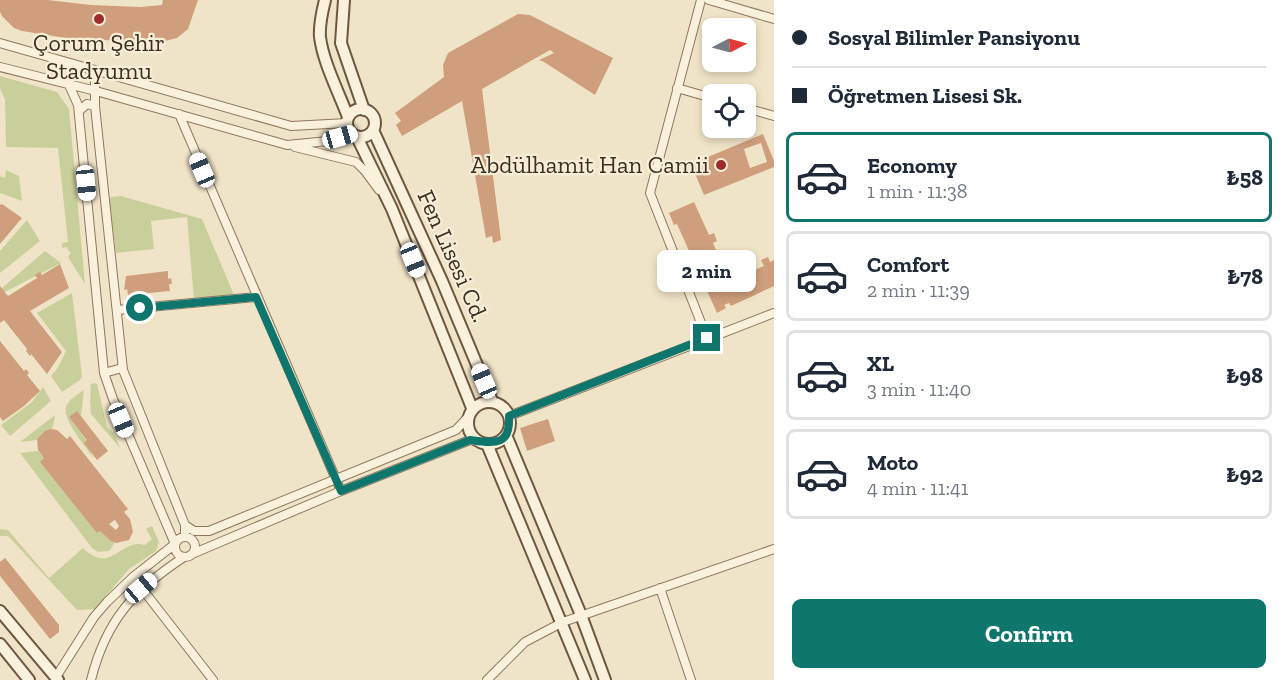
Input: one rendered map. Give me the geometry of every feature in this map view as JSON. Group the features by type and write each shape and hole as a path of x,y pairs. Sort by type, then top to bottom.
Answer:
{"street":[{"path":"325,0 320,37 323,51 354,135"},
{"path":"287,145 328,141 354,135 366,136 373,130 373,118 364,110 341,43 344,0"},
{"path":"701,0 650,193 707,338"},
{"path":"709,0 774,19"},
{"path":"0,42 291,126 348,120 355,110 364,110"},
{"path":"0,67 356,162 392,209"},
{"path":"89,68 95,81 95,106 123,368 185,525 187,537 195,544 188,555"},
{"path":"69,85 79,111 104,373 121,420 177,553 188,555"},
{"path":"677,88 702,95"},
{"path":"79,111 87,104 95,106"},
{"path":"756,111 774,116"},
{"path":"179,114 341,491"},
{"name":"Fen Lisesi Cd.","path":"373,130 442,281 492,401"},
{"name":"Fen Lisesi Cd.","path":"354,135 392,209 470,413"},
{"path":"117,310 256,297"},
{"path":"509,416 774,313"},
{"path":"104,373 123,368"},
{"path":"0,611 57,679 94,617 133,577 175,544 179,538 209,531 456,430 481,402 492,401 500,404 509,416 510,427 506,435 498,442 483,443 470,440 188,555 141,588 118,617 102,643 91,680"},
{"path":"470,413 467,426 471,435 483,443 563,622 585,680"},
{"path":"506,435 581,615 605,680"},
{"path":"185,525 199,532"},
{"path":"487,680 525,642 563,622 774,549"},
{"path":"133,577 213,680"},
{"path":"660,588 691,680"},
{"path":"0,644 29,680"}],"green space":[{"path":"0,76 57,92 69,109 85,284 68,257 71,253 66,247 62,248 62,243 68,242 58,148 6,147 5,99 0,89"},
{"path":"6,170 19,176 22,201 0,193 0,176 5,178"},
{"path":"121,196 202,219 234,295 194,300 187,217 151,221 154,249 116,253 109,200 111,197"},
{"path":"27,220 40,241 0,273 0,251"},
{"path":"45,251 61,263 3,293 2,288"},
{"path":"72,293 82,376 80,380 62,392 51,376 66,351 37,313"},
{"path":"91,384 97,384 107,427 114,433 120,448 91,414"},
{"path":"43,387 51,401 10,436 1,425 32,402"},
{"path":"84,390 80,423 93,458 71,426 66,412 69,402"},
{"path":"55,415 49,433 40,439 20,442"},
{"path":"38,451 113,538 114,544 109,551 98,552 92,548 20,453"},
{"path":"152,526 159,542 156,551 129,569 95,609 77,610 8,536 0,536 0,529 8,530 49,578 83,548 93,556 101,558 109,557 129,546 145,545 152,539 146,529"}],"building":[{"name":"Çorum Şehir Stadyumu","path":"0,0 48,0 140,7 162,5 163,0 198,0 188,29 177,38 161,42 72,39 22,31 14,28 2,16"},
{"path":"518,14 530,15 613,58 595,95 539,60 554,53 550,50 482,89 501,240 493,243 492,236 486,238 462,101 402,136 396,125 401,121 395,113 444,77 443,65 448,53"},
{"name":"Abdülhamit Han Camii","path":"763,134 774,161 774,167 704,195 691,164","holes":["761,143 767,162 750,168 744,149"]},
{"path":"694,202 709,235 714,233 717,241 713,243 728,278 739,273 740,276 764,266 761,260 768,257 770,262 774,260 774,286 731,306 729,303 724,305 726,308 717,313 677,224 674,225 669,213"},
{"path":"2,204 22,218 0,244 0,205"},
{"path":"60,264 69,288 30,311 62,352 47,374 26,351 27,349 4,320 0,323 0,286 8,296 37,278 35,275 40,272 42,275"},
{"path":"168,271 168,279 171,278 172,284 169,284 170,291 128,295 127,289 124,290 126,276"},
{"path":"0,341 24,371 26,369 29,373 27,375 40,391 3,421 0,417"},
{"path":"77,411 108,451 97,460 84,443 87,440 69,417"},
{"path":"548,419 555,441 527,451 520,428"},
{"path":"57,430 67,439 70,436 128,509 124,512 130,519 133,532 129,540 116,543 100,531 97,533 40,462 44,458 38,450 37,439 45,431","holes":["115,520 119,526 116,530 109,524"]},
{"path":"5,558 59,625 59,632 50,639 0,576 0,562"}],"place":[{"name":"Çorum Şehir Stadyumu","path":"99,19"},
{"name":"Abdülhamit Han Camii","path":"721,165"}],"route":[{"path":"140,308 256,297 341,491 470,440 487,444 498,442 506,435 510,427 509,416 707,338"}]}
